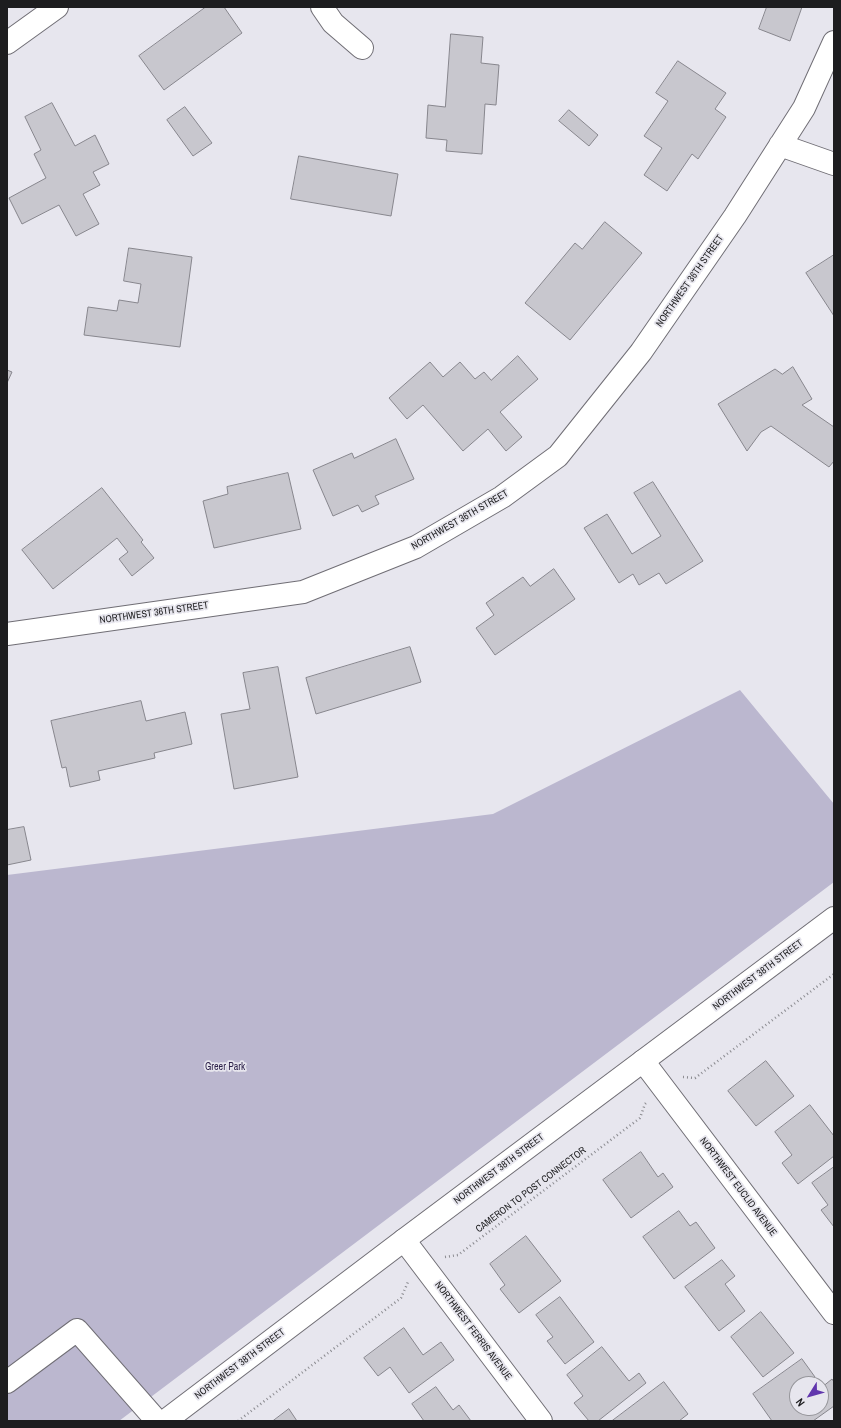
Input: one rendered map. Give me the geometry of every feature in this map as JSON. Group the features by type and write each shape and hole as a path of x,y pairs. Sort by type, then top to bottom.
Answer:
{"street":[{"path":"7,43 57,7"},
{"path":"322,7 334,24 362,48"},
{"name":"NORTHWEST 36TH STREET","path":"7,634 303,592 416,547 502,498 558,456 640,352 735,216 804,108 834,42"},
{"path":"780,145 834,164"},
{"name":"NORTHWEST 38TH STREET","path":"165,1421 834,918"},
{"name":"NORTHWEST EUCLID AVENUE","path":"643,1061 834,1312"},
{"name":"NORTHWEST FERRIS AVENUE","path":"404,1240 541,1421"},
{"path":"7,1382 78,1330 157,1421"}],"path":[{"name":"CAMERON TO POST CONNECTOR","path":"238,1421 401,1298 407,1283 441,1257 458,1255 465,1251 640,1118 645,1104 681,1076 695,1078 834,974"}],"green space":[{"name":"Greer Park","path":"740,690 834,804 834,882 119,1421 7,1421 7,875 493,814"}],"building":[{"path":"206,7 224,7 242,33 164,90 139,56"},
{"path":"767,7 802,7 790,41 759,29"},
{"path":"451,34 483,37 481,63 499,65 496,105 485,104 482,154 446,151 447,140 426,138 428,105 445,107"},
{"path":"678,61 726,93 715,109 726,117 698,159 692,154 667,191 644,175 662,148 644,136 668,101 656,93"},
{"path":"52,103 75,146 95,135 109,164 93,172 100,185 83,194 99,224 76,236 59,205 22,224 9,198 46,178 34,154 41,150 25,117"},
{"path":"185,107 212,143 193,156 167,120"},
{"path":"569,110 598,135 589,146 559,121"},
{"path":"299,156 398,174 391,216 291,199"},
{"path":"605,222 642,253 570,340 525,303 575,243 582,249"},
{"path":"129,248 192,257 180,347 84,335 88,307 117,311 119,300 138,303 141,284 124,281"},
{"path":"834,255 834,316 806,273"},
{"path":"518,356 538,379 500,412 522,437 506,451 488,429 463,451 423,405 407,419 389,398 430,362 443,377 460,362 475,379 484,372 491,380"},
{"path":"793,367 812,399 802,405 834,427 834,461 829,467 771,426 761,432 747,451 718,404 775,369 782,374"},
{"path":"7,370 12,372 7,383"},
{"path":"396,439 414,479 375,496 379,504 362,512 358,505 333,516 313,470 352,453 354,458"},
{"path":"288,473 301,529 214,548 203,501 228,494 227,487"},
{"path":"653,482 703,561 666,584 659,573 639,585 633,574 619,583 584,528 607,514 632,554 661,536 634,493"},
{"path":"102,488 143,540 141,542 154,558 132,576 119,559 128,552 117,538 53,589 22,550"},
{"path":"554,569 575,599 495,655 476,628 494,615 486,603 523,577 530,586"},
{"path":"410,647 421,682 316,714 306,678"},
{"path":"278,667 298,777 234,789 221,714 250,709 243,673"},
{"path":"141,701 146,721 185,712 192,744 154,753 155,758 98,771 100,780 70,787 66,767 62,768 51,721"},
{"path":"24,827 31,860 7,865 7,830"},
{"path":"766,1061 794,1096 756,1126 728,1091"},
{"path":"810,1105 834,1136 834,1156 798,1184 782,1163 792,1155 775,1132"},
{"path":"641,1152 658,1177 663,1173 673,1187 631,1218 603,1180"},
{"path":"834,1167 834,1227 821,1210 828,1205 812,1183"},
{"path":"679,1211 690,1226 696,1222 715,1248 674,1279 643,1237"},
{"path":"526,1236 561,1281 519,1313 500,1289 505,1285 490,1264"},
{"path":"722,1260 735,1276 725,1284 745,1311 719,1331 685,1287"},
{"path":"560,1297 594,1342 565,1364 547,1341 553,1337 536,1315"},
{"path":"761,1312 794,1353 763,1377 731,1337"},
{"path":"404,1328 423,1355 441,1342 454,1360 409,1393 390,1367 378,1376 364,1358"},
{"path":"602,1347 629,1381 639,1373 646,1383 598,1421 589,1421 574,1403 583,1396 567,1375"},
{"path":"802,1359 814,1376 789,1376 789,1416 820,1416 813,1421 772,1421 753,1394"},
{"path":"832,1379 834,1382 834,1406 829,1410 829,1381"},
{"path":"664,1382 688,1414 679,1421 612,1421"},
{"path":"436,1387 453,1410 459,1405 471,1421 424,1421 412,1404"},
{"path":"289,1409 297,1421 273,1421"}]}
